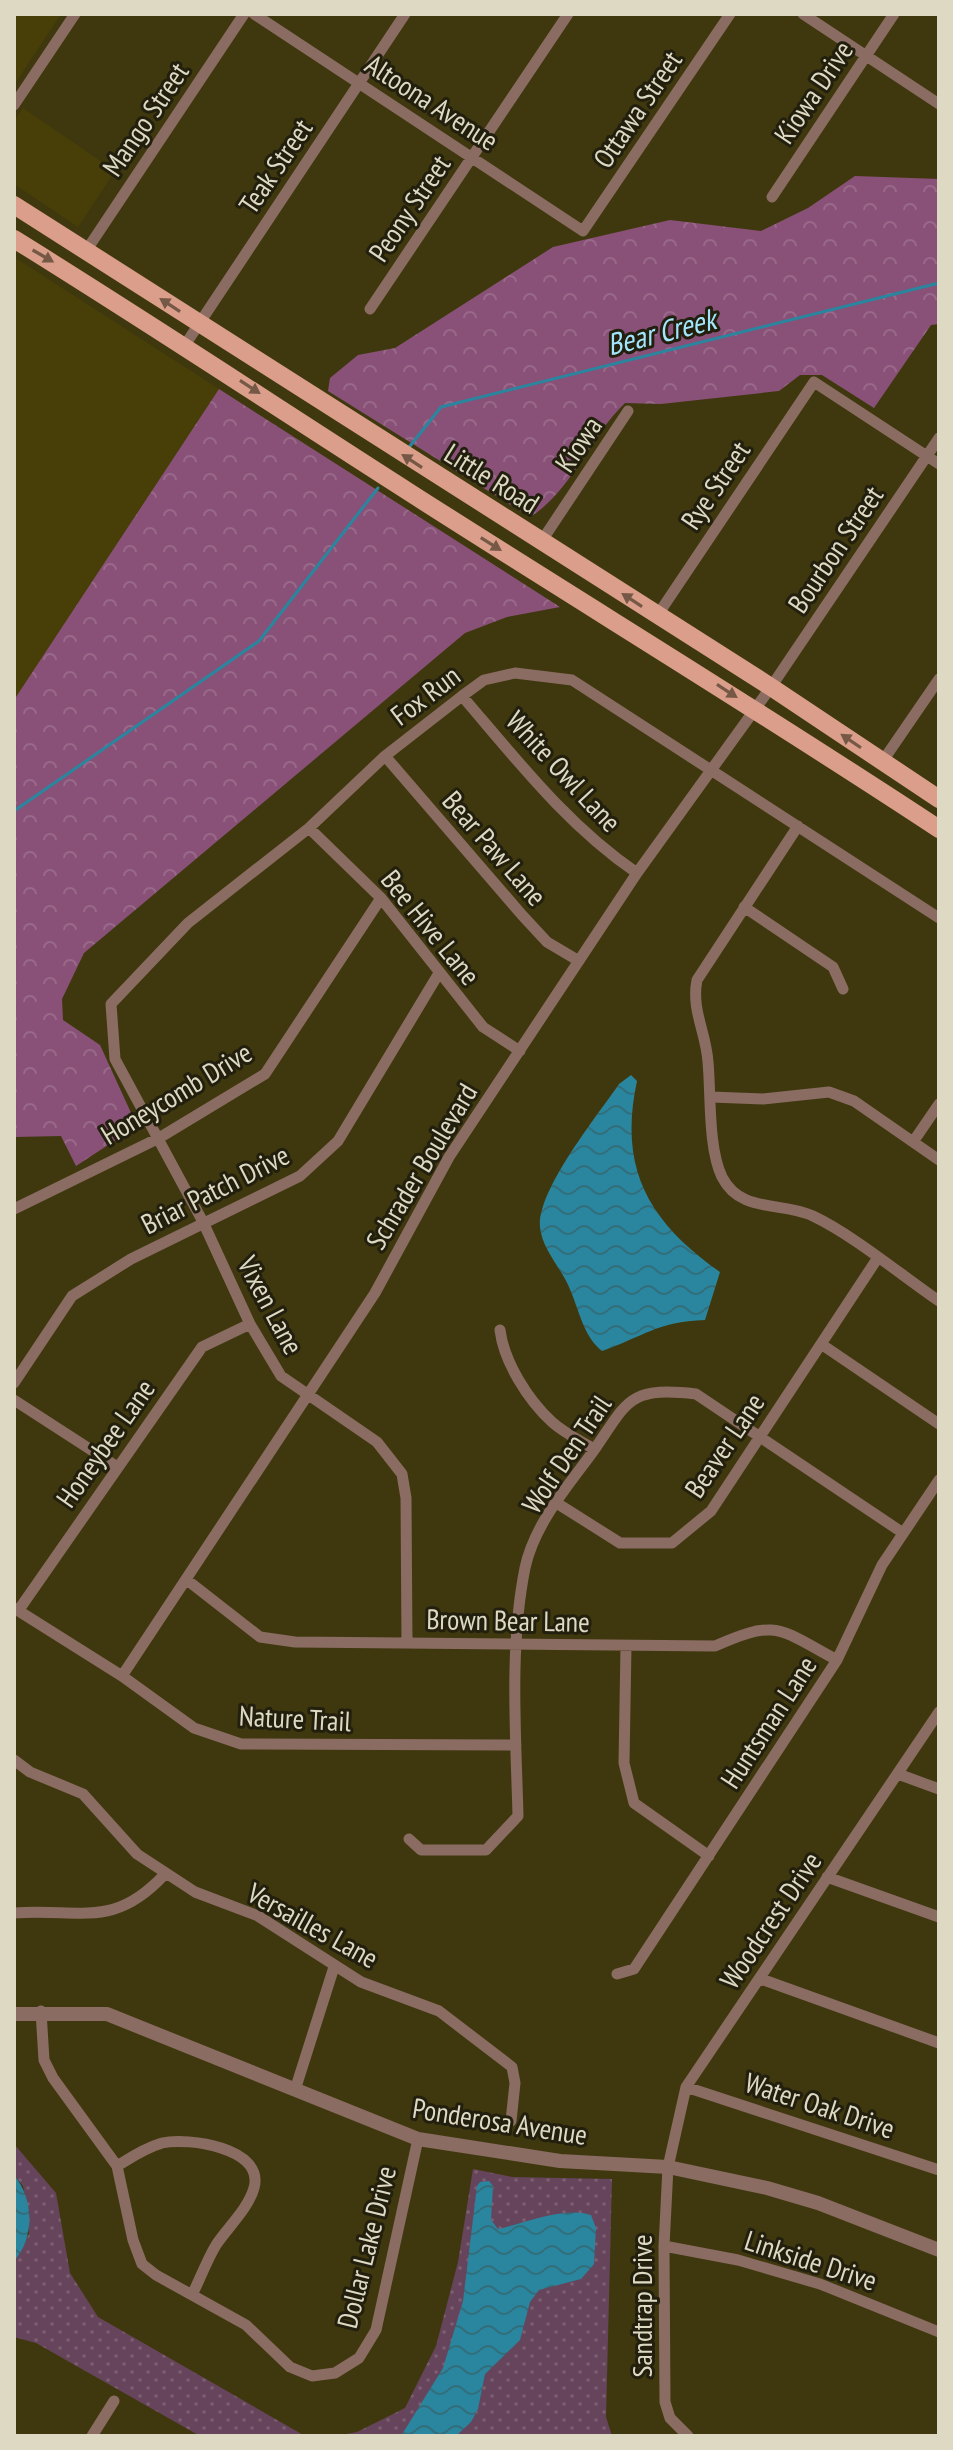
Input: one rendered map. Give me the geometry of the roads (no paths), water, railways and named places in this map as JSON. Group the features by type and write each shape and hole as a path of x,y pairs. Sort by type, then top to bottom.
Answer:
{"main road":[{"name":"Little Road","path":"14,205 771,687 939,799"},
{"name":"Little Road","path":"14,239 185,345 410,493 753,708 939,829"}],"street":[{"path":"14,105 75,14"},
{"name":"Mango Street","path":"86,251 244,14"},
{"name":"Altoona Avenue","path":"254,14 583,231"},
{"name":"Teak Street","path":"185,345 405,14"},
{"name":"Peony Street","path":"370,309 568,14"},
{"name":"Ottawa Street","path":"583,231 730,14"},
{"path":"803,14 939,104"},
{"name":"Kiowa Drive","path":"772,197 894,14"},
{"name":"Rye Street","path":"657,616 814,382 927,456"},
{"name":"Kiowa","path":"541,542 628,411"},
{"name":"Bourbon Street","path":"771,687 939,438"},
{"path":"927,456 939,464"},
{"name":"Fox Run","path":"111,1004 188,923 309,828 385,756 484,680 515,673 572,680 939,918"},
{"path":"882,762 939,679"},
{"name":"Schrader Boulevard","path":"122,1676 375,1293 449,1157 637,873 710,767 771,687"},
{"name":"White Owl Lane","path":"462,696 567,818 601,848 637,873"},
{"name":"Bear Paw Lane","path":"385,756 460,846 547,942 579,961"},
{"path":"798,826 697,980 694,996 697,1020 707,1045 716,1153 722,1176 735,1194 758,1206 790,1208 814,1217 939,1301"},
{"name":"Bee Hive Lane","path":"309,828 381,898 483,1027 520,1051"},
{"name":"Honeycomb Drive","path":"14,1209 159,1138 265,1074 381,898"},
{"path":"744,907 833,967 843,989"},
{"name":"Briar Patch Drive","path":"14,1383 72,1296 203,1222 300,1176 338,1141 439,973"},
{"name":"Vixen Lane","path":"111,1004 115,1059 203,1222 250,1324 281,1376 377,1442 402,1474 406,1498 407,1643"},
{"path":"711,1097 763,1099 829,1092 854,1101 939,1160"},
{"path":"913,1142 939,1104"},
{"name":"Beaver Lane","path":"555,1502 620,1543 672,1543 711,1511 877,1259"},
{"name":"Honeybee Lane","path":"16,1610 202,1347 250,1324"},
{"path":"500,1330 502,1348 534,1400 552,1422 594,1449"},
{"path":"821,1344 939,1424"},
{"name":"Wolf Den Trail","path":"409,1839 421,1850 486,1850 518,1816 518,1644 525,1566 555,1502 623,1404 657,1389 696,1394 903,1533"},
{"path":"14,1400 116,1466"},
{"name":"Huntsman Lane","path":"617,1974 634,1969 837,1660 882,1565 939,1480"},
{"name":"Brown Bear Lane","path":"187,1580 260,1637 295,1642 715,1646 754,1628 778,1629 837,1660"},
{"name":"Nature Trail","path":"16,1610 122,1676 194,1728 241,1744 516,1745"},
{"path":"626,1646 624,1763 634,1803 709,1856"},
{"name":"Woodcrest Drive","path":"668,2167 686,2087 939,1712"},
{"name":"Versailles Lane","path":"14,1760 30,1772 83,1794 137,1854 165,1874 195,1892 258,1916 361,1982 424,2003 509,2064 515,2077 511,2121"},
{"path":"898,1774 939,1789"},
{"path":"14,1913 103,1914 128,1906 165,1874"},
{"path":"827,1877 939,1917"},
{"name":"Versailles Lane","path":"295,2090 334,1967"},
{"path":"761,1979 939,2043"},
{"name":"Ponderosa Avenue","path":"14,2014 41,2011 107,2014 418,2139 560,2161 668,2167 818,2203 939,2250"},
{"name":"Dollar Lake Drive","path":"41,2011 44,2060 53,2078 117,2166 133,2240 142,2264 246,2325 290,2367 312,2376 335,2373 359,2358 376,2330 418,2139"},
{"name":"Water Oak Drive","path":"686,2087 939,2170"},
{"path":"117,2166 142,2151 180,2141 211,2144 249,2164 255,2175 254,2187 215,2246 192,2295"},
{"name":"Sandtrap Drive","path":"668,2167 664,2246 665,2402 670,2418 688,2436"},
{"name":"Linkside Drive","path":"664,2246 738,2260 820,2284 939,2332"},
{"path":"92,2436 114,2401"}],"water":[{"path":"631,1075 637,1081 632,1112 632,1141 636,1167 645,1191 674,1233 720,1272 705,1320 662,1327 602,1351 586,1330 569,1287 544,1243 540,1227 548,1193 558,1174 619,1084"},
{"path":"14,2175 25,2195 29,2230 14,2261"},
{"path":"489,2181 493,2186 491,2220 498,2229 557,2214 591,2215 596,2228 594,2264 581,2279 539,2290 530,2302 520,2340 485,2374 478,2409 471,2422 456,2436 401,2436 443,2368 463,2301 477,2186 480,2182"}],"waterway":[{"name":"Bear Creek","path":"410,446 441,407 939,283"},
{"path":"14,811 259,641 378,488"}]}
